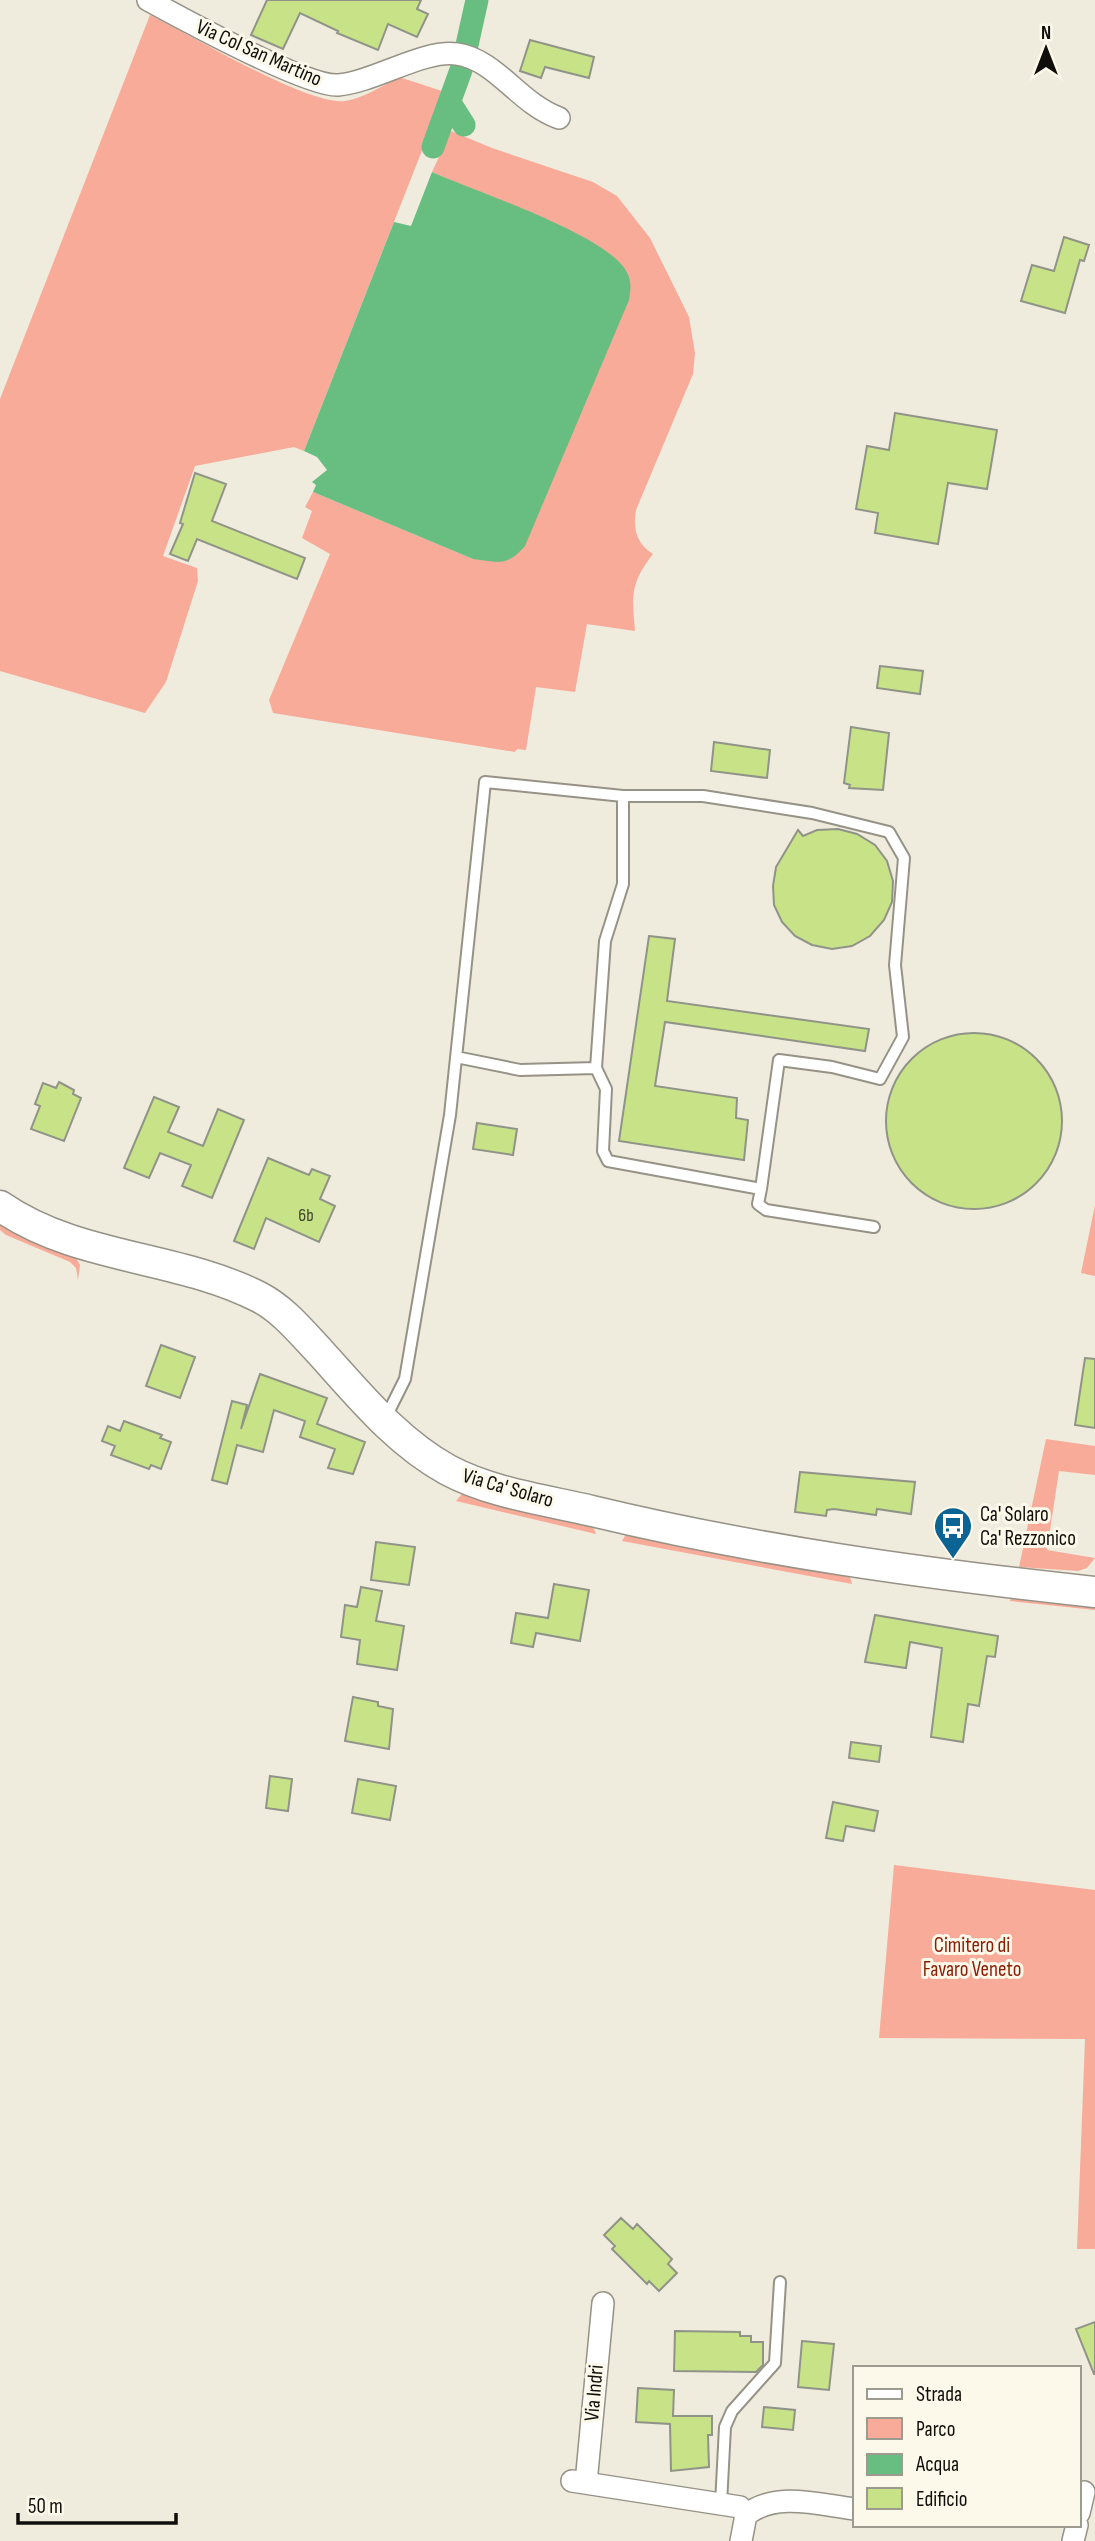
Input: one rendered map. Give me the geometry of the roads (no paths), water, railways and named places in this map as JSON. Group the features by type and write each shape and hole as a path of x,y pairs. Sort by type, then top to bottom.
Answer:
{"street":[{"name":"Via Col San Martino","path":"148,0 261,57 335,85 360,81 419,60 453,53 479,59 538,110 559,118"},
{"name":"Via Ca' Solaro","path":"0,1206 28,1224 70,1241 209,1278 259,1298 278,1309 383,1421 429,1459 452,1472 494,1487 611,1516 862,1565 1095,1592"},
{"name":"Via Indri","path":"603,2303 579,2482 740,2507 746,2515"},
{"path":"741,2541 746,2515 759,2505 776,2501 853,2509"}],"lane":[{"path":"383,1421 405,1379 450,1115 485,782 623,796 703,796 812,813 889,832 904,858 895,965 903,1037 880,1079 832,1067 779,1060 758,1204 766,1210 874,1227"},
{"path":"623,796 623,884 606,941 596,1068 606,1089 603,1151 608,1161 761,1189"},
{"path":"456,1057 520,1070 596,1068"},
{"path":"721,2504 725,2427 732,2411 775,2363 780,2282"}],"water":[{"path":"432,172 591,241 612,255 625,269 630,280 629,300 525,546 519,553 502,562 473,559 313,492 316,485 312,482 327,470 317,457 304,451 394,222 411,226"}],"waterway":[{"path":"467,45 477,0"},
{"path":"433,147 461,70"},
{"path":"450,103 464,125"}],"place":[{"name":"Ca' Solaro Ca' Rezzonico","path":"953,1560"}],"park label":[{"name":"Cimitero di Favaro Veneto","path":"972,1957"}]}
